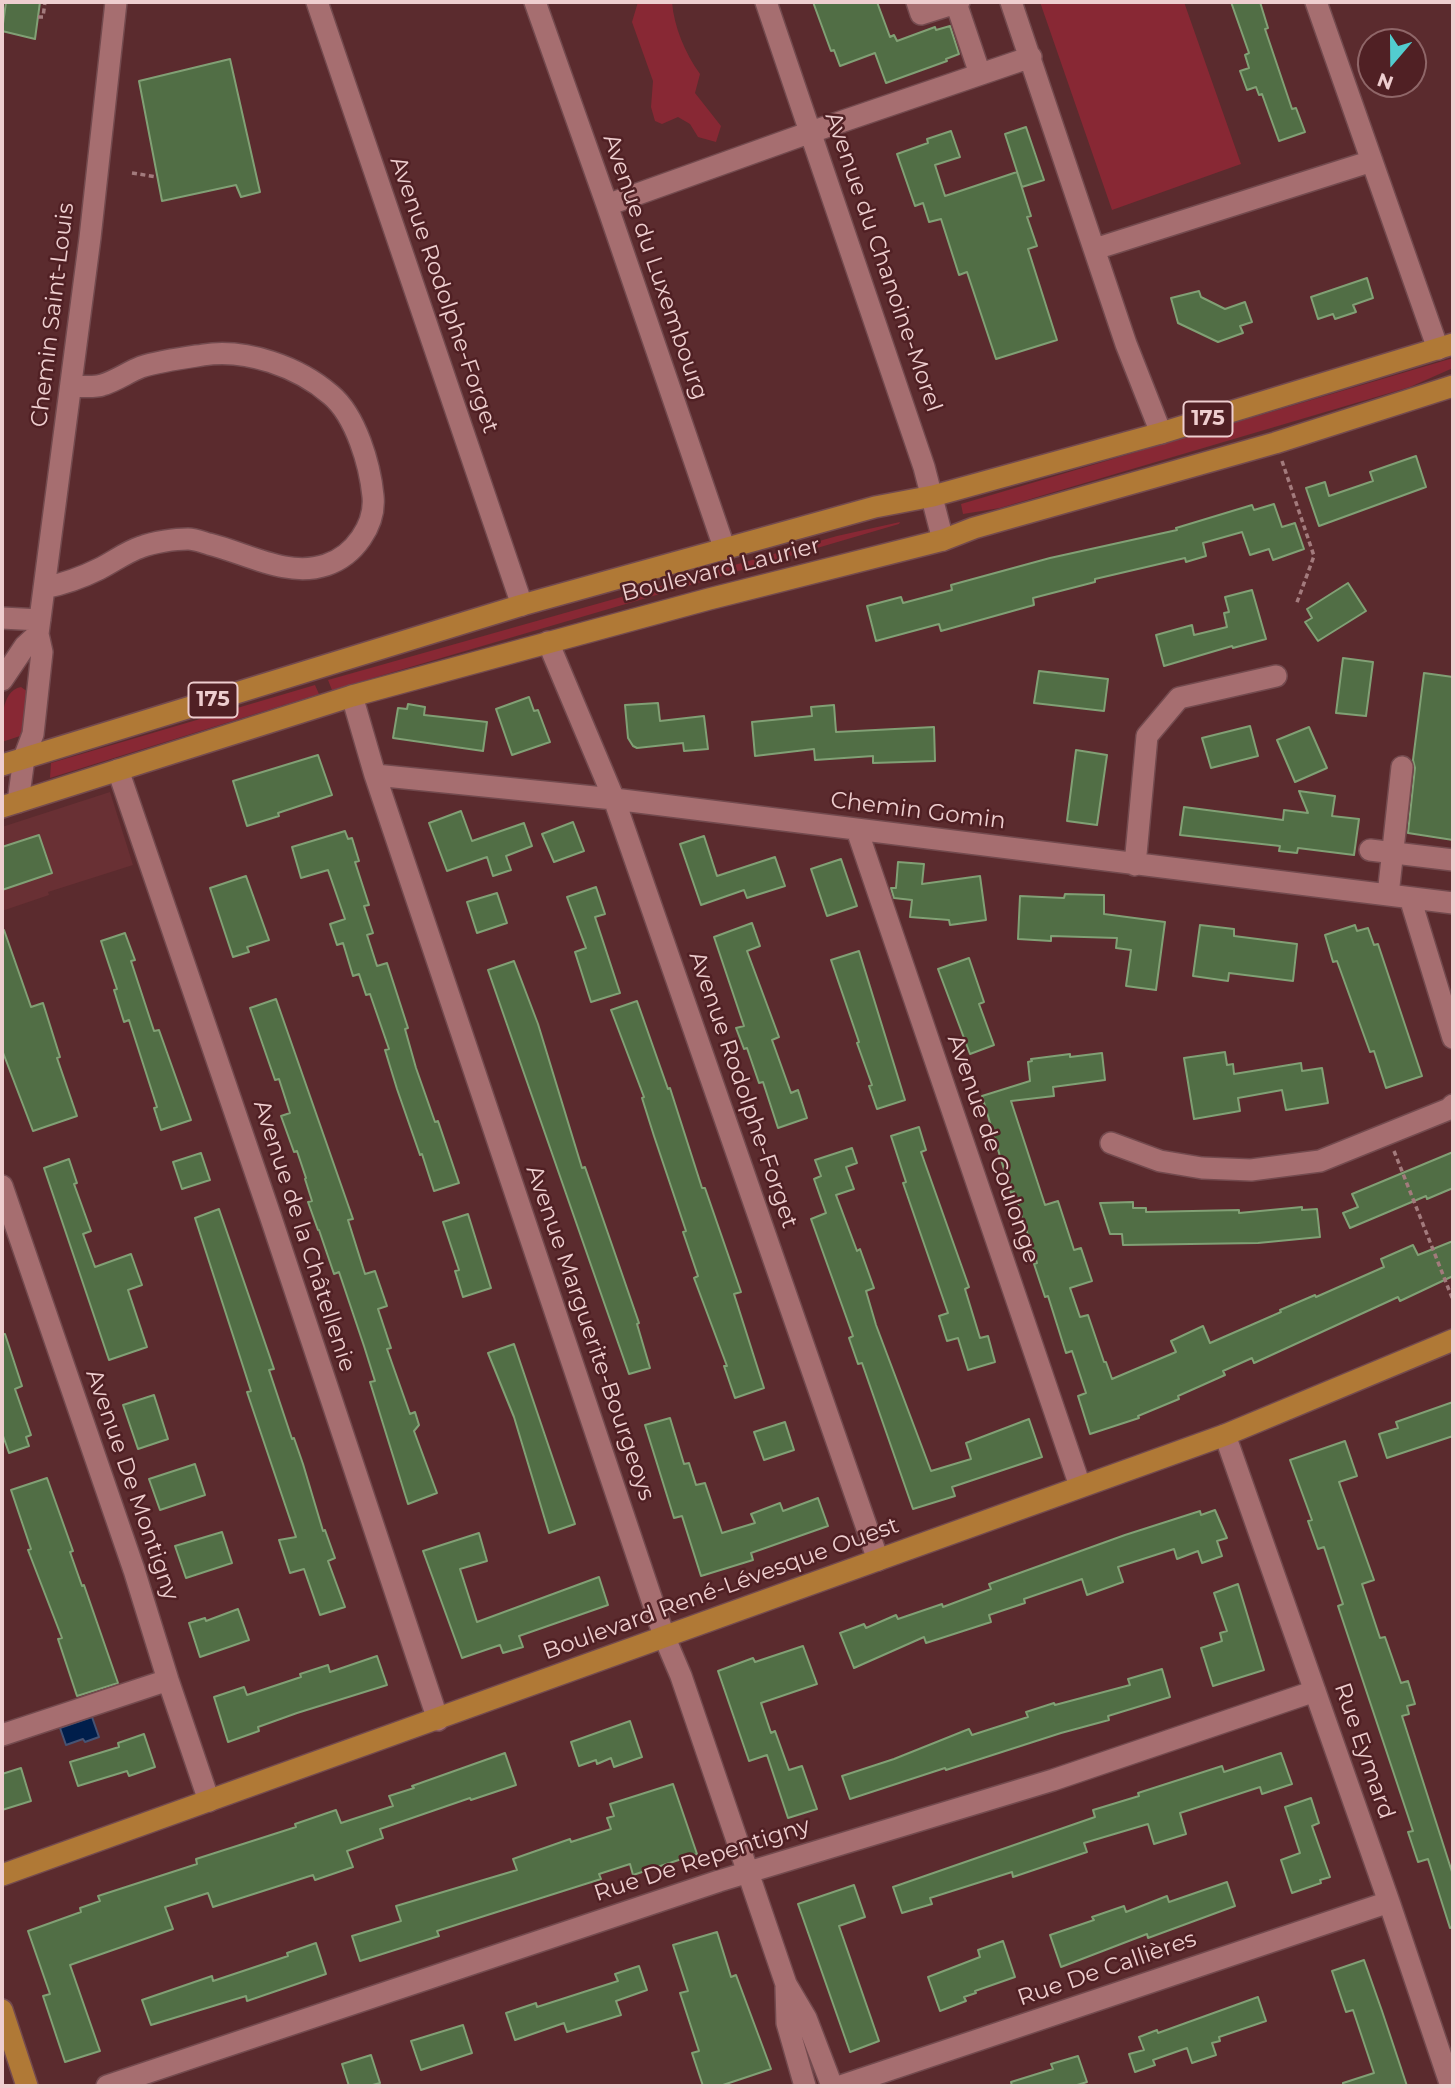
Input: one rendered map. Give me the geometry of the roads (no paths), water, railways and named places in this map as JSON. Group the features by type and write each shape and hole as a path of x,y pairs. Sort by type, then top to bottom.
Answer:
{"main road":[{"name":"Boulevard Laurier","path":"2,765 522,605 1161,433 1446,347"},
{"name":"Boulevard Laurier","path":"10,805 352,696 548,642 943,540 974,528 1275,443 1453,386"},
{"name":"Boulevard René-Lévesque Ouest","path":"2,1875 1225,1435 1453,1340"},
{"path":"2,2010 27,2086"}],"street":[{"name":"Chemin Saint-Louis","path":"10,805 33,734 42,652 39,627 71,386 116,2"},
{"name":"Avenue Rodolphe-Forget","path":"317,2 522,605"},
{"name":"Avenue du Luxembourg","path":"535,2 725,550"},
{"name":"Avenue du Chanoine-Morel","path":"766,2 933,496 943,540"},
{"path":"917,2 921,15 957,2 980,74"},
{"path":"1012,2 1126,344 1161,433"},
{"path":"1316,2 1372,161 1446,347"},
{"path":"607,205 1031,57"},
{"path":"1095,249 1372,161"},
{"path":"44,588 65,583 99,569 142,546 190,539 234,550 272,565 302,569 325,565 342,557 356,545 368,528 374,501 372,475 357,431 333,396 304,377 272,362 240,355 207,354 141,367 101,386 71,386"},
{"path":"2,618 39,627 2,680"},
{"name":"Avenue Rodolphe-Forget","path":"548,642 614,799 878,1560"},
{"path":"1135,865 1147,736 1179,698 1276,676"},
{"name":"Avenue Marguerite-Bourgeoys","path":"352,696 376,775 664,1636 681,1675 786,1984 806,2018 832,2086"},
{"path":"1388,895 1402,767"},
{"name":"Avenue de la Châtellenie","path":"118,770 438,1720"},
{"name":"Chemin Gomin","path":"376,775 614,799 1453,903"},
{"name":"Avenue de Coulonge","path":"857,830 1080,1486"},
{"path":"1370,850 1453,860"},
{"path":"1410,898 1453,1038"},
{"path":"1111,1143 1160,1161 1202,1168 1251,1170 1320,1161 1449,1109 1453,1105"},
{"name":"Avenue De Montigny","path":"2,1186 134,1570 167,1680 209,1801"},
{"name":"Rue Eymard","path":"1225,1435 1451,2086"},
{"path":"2,1735 167,1680"},
{"name":"Rue De Repentigny","path":"107,2086 748,1872 1053,1780 1315,1691"},
{"name":"Rue De Callières","path":"841,2086 1389,1902"},
{"name":"Avenue Marguerite-Bourgeoys","path":"786,1984 787,2023 805,2086"}],"water":[{"path":"92,1717 99,1737 66,1745 60,1728"}]}
